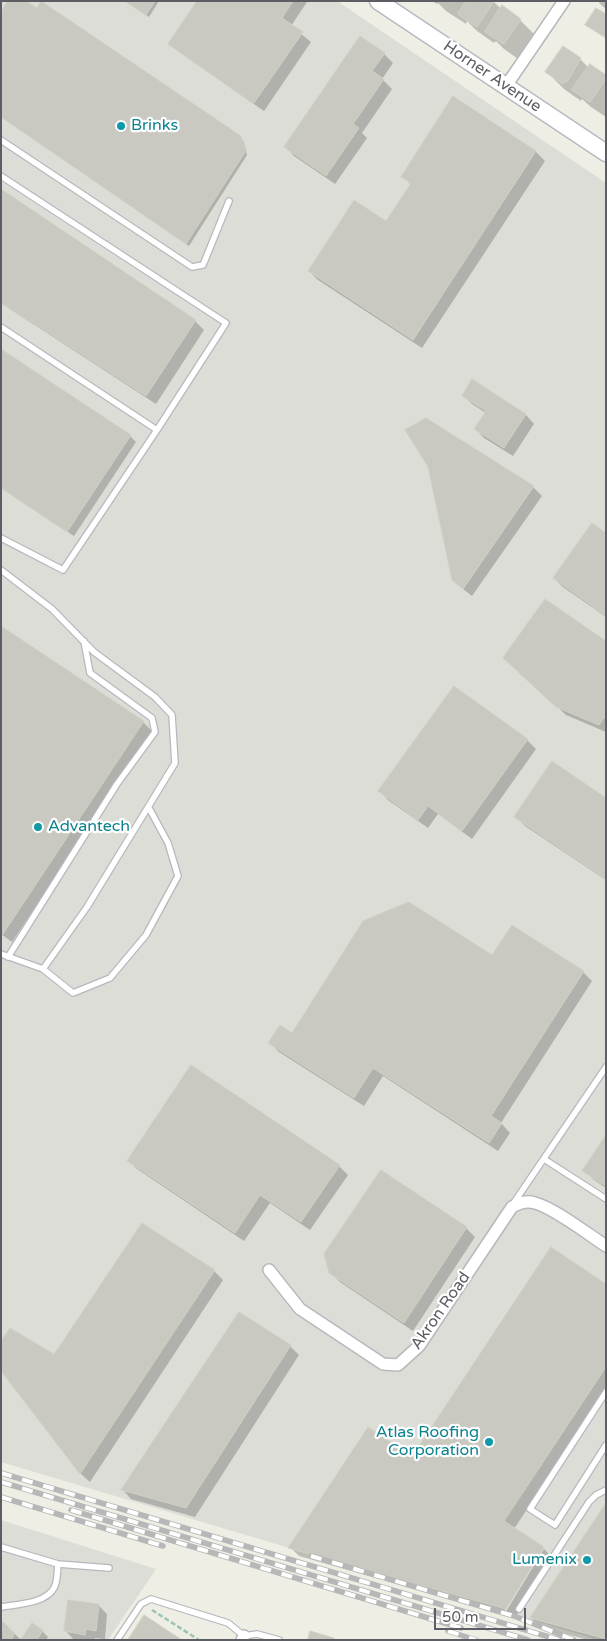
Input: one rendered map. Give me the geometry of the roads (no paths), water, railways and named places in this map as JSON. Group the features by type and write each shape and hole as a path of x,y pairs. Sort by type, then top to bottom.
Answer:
{"main road":[{"name":"Horner Avenue","path":"378,1 606,153"}],"street":[{"path":"506,86 564,1"},
{"path":"512,1206 523,1202 535,1202 556,1213 606,1246"},
{"name":"Akron Road","path":"269,1270 300,1309 383,1364 398,1364 419,1346 512,1206"}],"lane":[{"path":"1,140 192,267 203,265 229,201"},
{"path":"1,176 226,323 63,570 1,538"},
{"path":"1,327 157,430"},
{"path":"1,570 52,608 94,652 155,697 172,715 175,764 87,908 43,970"},
{"path":"8,957 117,784 155,732 152,718 90,673 84,641"},
{"path":"1,954 43,970 73,993 110,978 146,935 178,876 168,843 148,808"},
{"path":"512,1206 606,1067"},
{"path":"544,1159 606,1199"},
{"path":"606,1392 530,1509 554,1525 606,1445"},
{"path":"519,1609 589,1502 596,1495 606,1490"},
{"path":"1,1547 58,1564 108,1568"},
{"path":"1,1607 37,1600 48,1595 54,1589 57,1580 58,1564"},
{"path":"117,1640 142,1603 148,1600 228,1623 243,1638 257,1634 279,1640"}],"railway":[{"path":"1,1473 559,1640"},
{"path":"1,1482 528,1640"},
{"path":"1,1497 163,1546"},
{"path":"71,1510 461,1628"},
{"path":"311,1556 514,1616 574,1640"},
{"path":"448,1631 476,1640"}],"place":[{"name":"Brinks","path":"121,126"},
{"name":"Advantech","path":"38,827"},
{"name":"Atlas Roofing Corporation","path":"489,1442"},
{"name":"Lumenix","path":"587,1560"}]}
